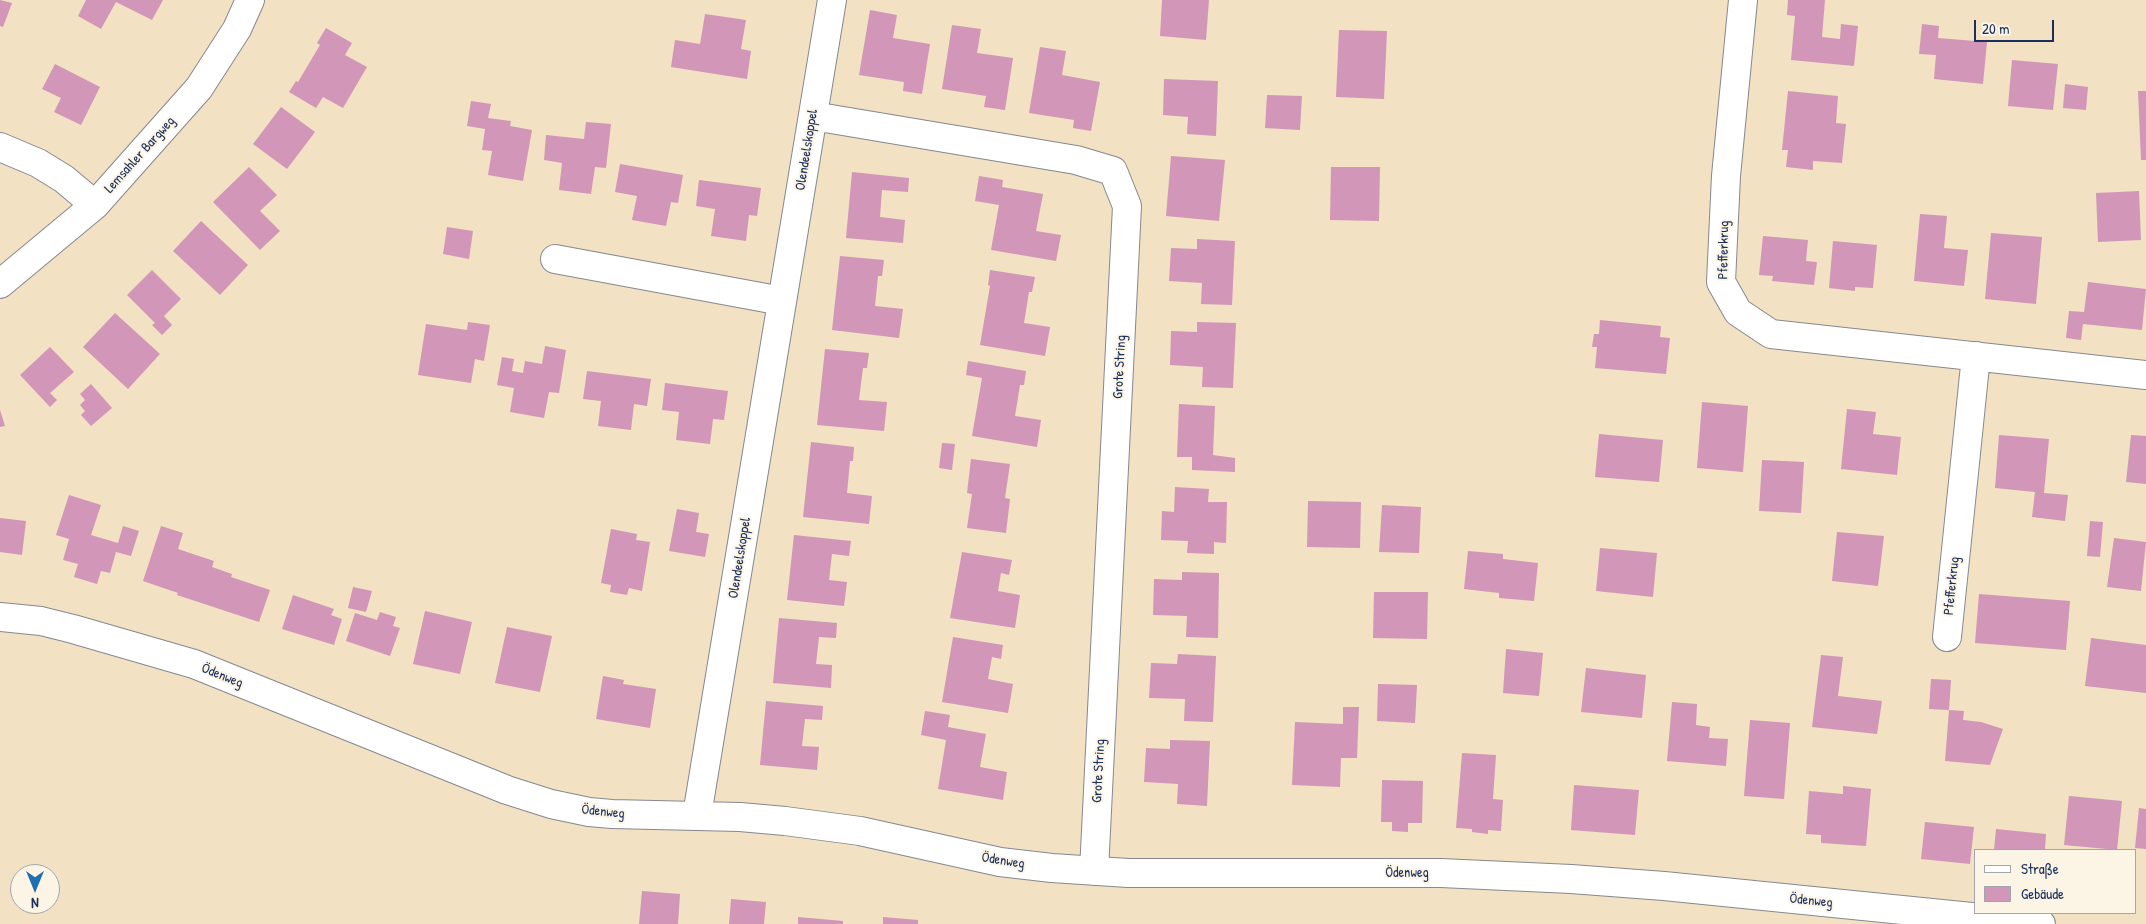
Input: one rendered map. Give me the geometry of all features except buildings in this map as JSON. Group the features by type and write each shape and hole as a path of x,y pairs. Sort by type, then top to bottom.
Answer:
{"street":[{"name":"Lemsahler Bargweg","path":"0,284 95,205 199,88 237,29 250,0"},
{"name":"Olendeelskoppel","path":"697,815 832,0"},
{"name":"Pfefferkrug","path":"1743,0 1726,176 1721,282 1738,312 1771,334 2146,374"},
{"name":"Grote String","path":"813,116 1076,160 1113,171 1127,206 1094,871"},
{"path":"0,147 38,164 64,179 95,205"},
{"path":"555,259 782,301"},
{"name":"Pfefferkrug","path":"1946,638 1976,356"},
{"name":"Ödenweg","path":"0,617 41,621 194,664 506,790 551,804 612,814 697,815 785,821 850,830 1000,862 1094,871 1128,873 1441,873 1571,879 1664,886 2041,924"}]}
